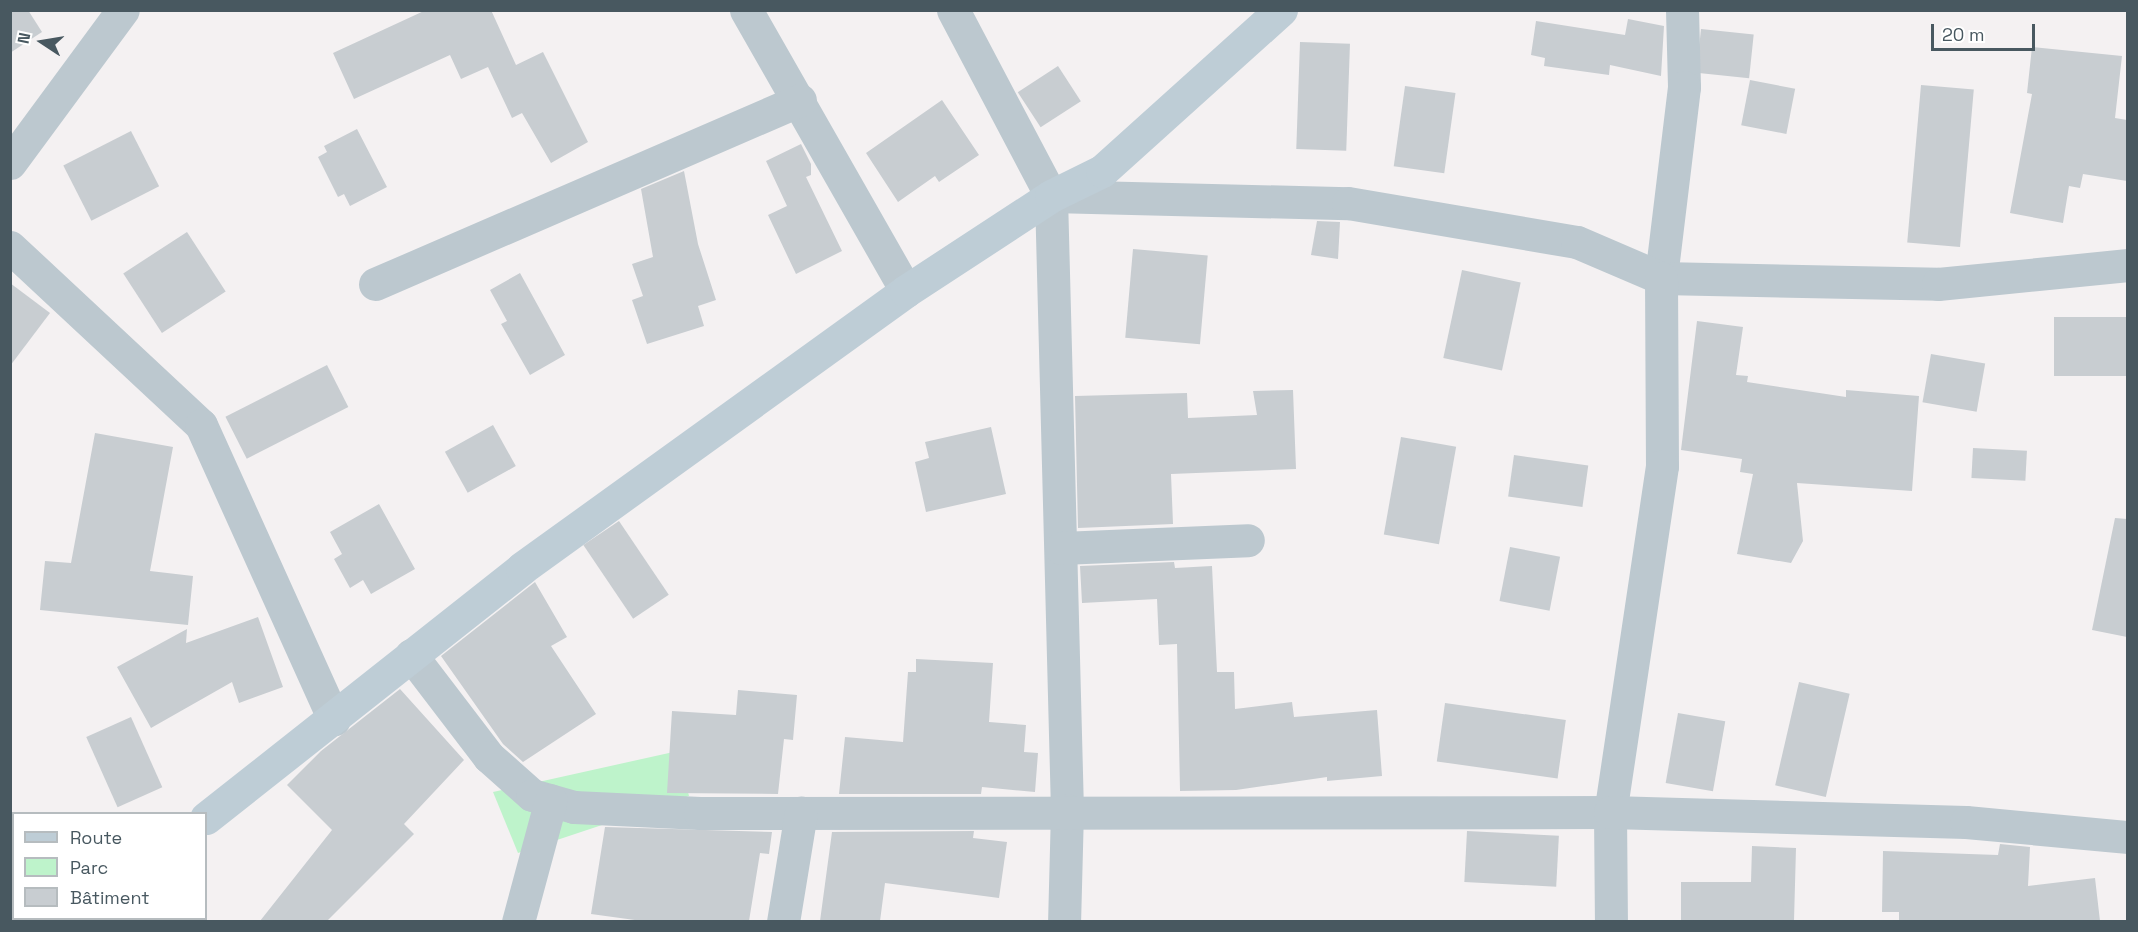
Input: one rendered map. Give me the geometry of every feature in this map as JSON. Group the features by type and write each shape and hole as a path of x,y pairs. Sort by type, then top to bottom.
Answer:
{"street":[{"path":"10,163 123,10"},
{"path":"746,10 800,100 906,291"},
{"path":"953,10 1051,195 1067,810 1064,921"},
{"path":"207,817 522,568 906,291 1051,195 1102,171 1281,10"},
{"path":"1611,921 1610,812 1662,466 1661,278 1684,87 1682,10"},
{"path":"375,284 800,100"},
{"path":"1051,195 1348,203 1577,242 1661,278 1938,284 2127,265"},
{"path":"10,247 201,425 334,719"},
{"path":"1061,548 1248,540"},
{"path":"411,655 489,757 532,795 574,807 677,812 1067,810 1610,812 1966,822 2127,837"},
{"path":"518,921 551,800"},
{"path":"783,921 801,812"}],"green space":[{"path":"678,751 689,796 518,853 493,792"}],"building":[{"path":"10,10 28,10 42,32 10,53"},
{"path":"426,10 491,10 516,65 543,52 588,142 551,163 522,113 512,118 488,67 461,79 450,55 354,99 333,53"},
{"path":"1628,19 1664,26 1661,76 1610,65 1609,75 1544,66 1545,58 1531,55 1536,21 1625,35"},
{"path":"1701,29 1754,35 1749,78 1696,73"},
{"path":"1300,42 1350,44 1346,151 1296,149"},
{"path":"2032,47 2122,56 2115,118 2127,120 2127,181 2083,174 2080,188 2069,186 2063,223 2010,213 2032,94 2027,93"},
{"path":"1058,66 1081,101 1041,127 1018,92"},
{"path":"1750,80 1795,89 1786,134 1741,125"},
{"path":"1921,85 1974,90 1960,247 1907,242"},
{"path":"1405,86 1456,93 1444,173 1394,166"},
{"path":"942,100 979,155 939,182 935,176 898,202 866,153"},
{"path":"357,129 387,187 350,206 344,194 338,197 318,157 327,152 324,146"},
{"path":"131,131 159,186 91,221 63,166"},
{"path":"801,144 811,164 811,175 806,177 842,251 796,274 768,215 787,206 766,161"},
{"path":"684,171 698,244 716,300 698,306 704,326 647,344 632,300 643,296 632,264 653,257 641,189"},
{"path":"1317,221 1340,222 1338,259 1311,255"},
{"path":"187,232 226,292 162,333 123,273"},
{"path":"1133,249 1208,256 1200,344 1125,338"},
{"path":"1462,270 1521,282 1502,371 1443,358"},
{"path":"520,273 565,355 530,375 501,324 507,321 490,290"},
{"path":"10,283 50,313 10,366"},
{"path":"2054,317 2127,317 2127,376 2054,376"},
{"path":"1697,321 1743,327 1736,375 1748,376 1747,382 1846,397 1846,390 1919,396 1912,491 1797,483 1803,541 1791,563 1737,554 1753,474 1740,472 1742,459 1681,450"},
{"path":"1931,354 1985,364 1977,412 1922,402"},
{"path":"327,365 348,407 247,459 225,417"},
{"path":"1293,390 1296,469 1171,474 1173,524 1078,528 1075,396 1187,393 1188,418 1257,415 1253,391"},
{"path":"493,425 516,466 468,493 445,452"},
{"path":"991,427 1006,494 926,512 915,462 929,458 925,442"},
{"path":"95,433 173,447 150,571 193,576 188,625 40,610 45,561 71,563"},
{"path":"1401,437 1456,447 1439,544 1384,534"},
{"path":"1973,448 2027,451 2025,481 1971,478"},
{"path":"1514,455 1588,465 1582,507 1508,497"},
{"path":"379,504 415,569 371,594 363,580 350,588 334,559 342,554 330,532"},
{"path":"2115,518 2127,519 2127,637 2092,630"},
{"path":"619,521 669,595 633,619 583,545"},
{"path":"1510,547 1560,557 1550,611 1500,601"},
{"path":"1174,562 1175,568 1212,566 1217,672 1234,672 1235,709 1292,702 1294,717 1377,710 1382,776 1327,781 1327,777 1236,790 1180,791 1177,644 1159,645 1157,599 1082,603 1080,566"},
{"path":"535,582 567,637 551,646 596,714 523,762 503,744 441,656"},
{"path":"258,617 283,687 239,703 232,682 151,728 117,667 187,629 186,643"},
{"path":"916,659 993,663 989,722 1026,725 1024,752 1038,753 1035,792 982,787 981,794 839,794 845,737 903,742 908,672 916,672"},
{"path":"1799,682 1850,694 1826,797 1775,785"},
{"path":"400,689 464,760 404,824 414,834 327,921 260,921 332,830 287,785 321,751"},
{"path":"738,690 797,695 793,740 784,739 778,794 667,793 672,711 736,715"},
{"path":"1445,703 1566,720 1558,778 1437,761"},
{"path":"1678,713 1725,721 1713,791 1666,783"},
{"path":"131,717 162,787 118,807 86,737"},
{"path":"605,827 772,832 769,854 760,853 749,921 642,921 591,914"},
{"path":"974,831 973,838 1007,842 999,898 885,883 880,921 820,921 832,832"},
{"path":"1467,831 1559,836 1556,887 1464,882"},
{"path":"2000,844 2030,847 2028,886 2095,878 2100,921 1899,921 1899,912 1882,912 1883,851 1998,855"},
{"path":"1752,846 1796,848 1794,921 1681,921 1681,882 1751,882"}]}
